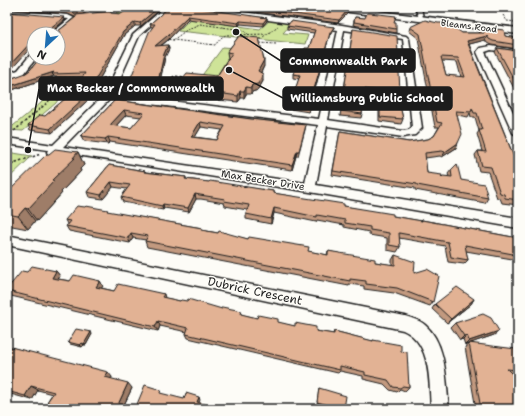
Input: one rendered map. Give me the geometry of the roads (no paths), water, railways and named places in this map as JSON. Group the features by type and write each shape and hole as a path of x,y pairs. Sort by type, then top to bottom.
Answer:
{"main road":[{"name":"Bleams Road","path":"326,7 518,30"},
{"name":"Bleams Road","path":"341,7 518,30"}],"street":[{"path":"44,160 108,96 136,35 168,7"},
{"path":"108,96 403,134 412,133 417,128 406,39 399,35 192,7"},
{"path":"418,7 421,17"},
{"path":"7,12 68,17 73,19 64,26"},
{"path":"310,188 342,28"},
{"path":"518,52 491,48 482,50 481,52 518,133"},
{"path":"7,77 21,72 26,66"},
{"name":"Max Becker Drive","path":"7,140 518,223"},
{"name":"Dubrick Crescent","path":"7,240 405,323 417,329 427,339 432,350 440,409"}],"place":[{"name":"Commonwealth Park","path":"236,32"},
{"name":"Williamsburg Public School","path":"229,70"},
{"name":"Max Becker / Commonwealth","path":"28,150"}]}
